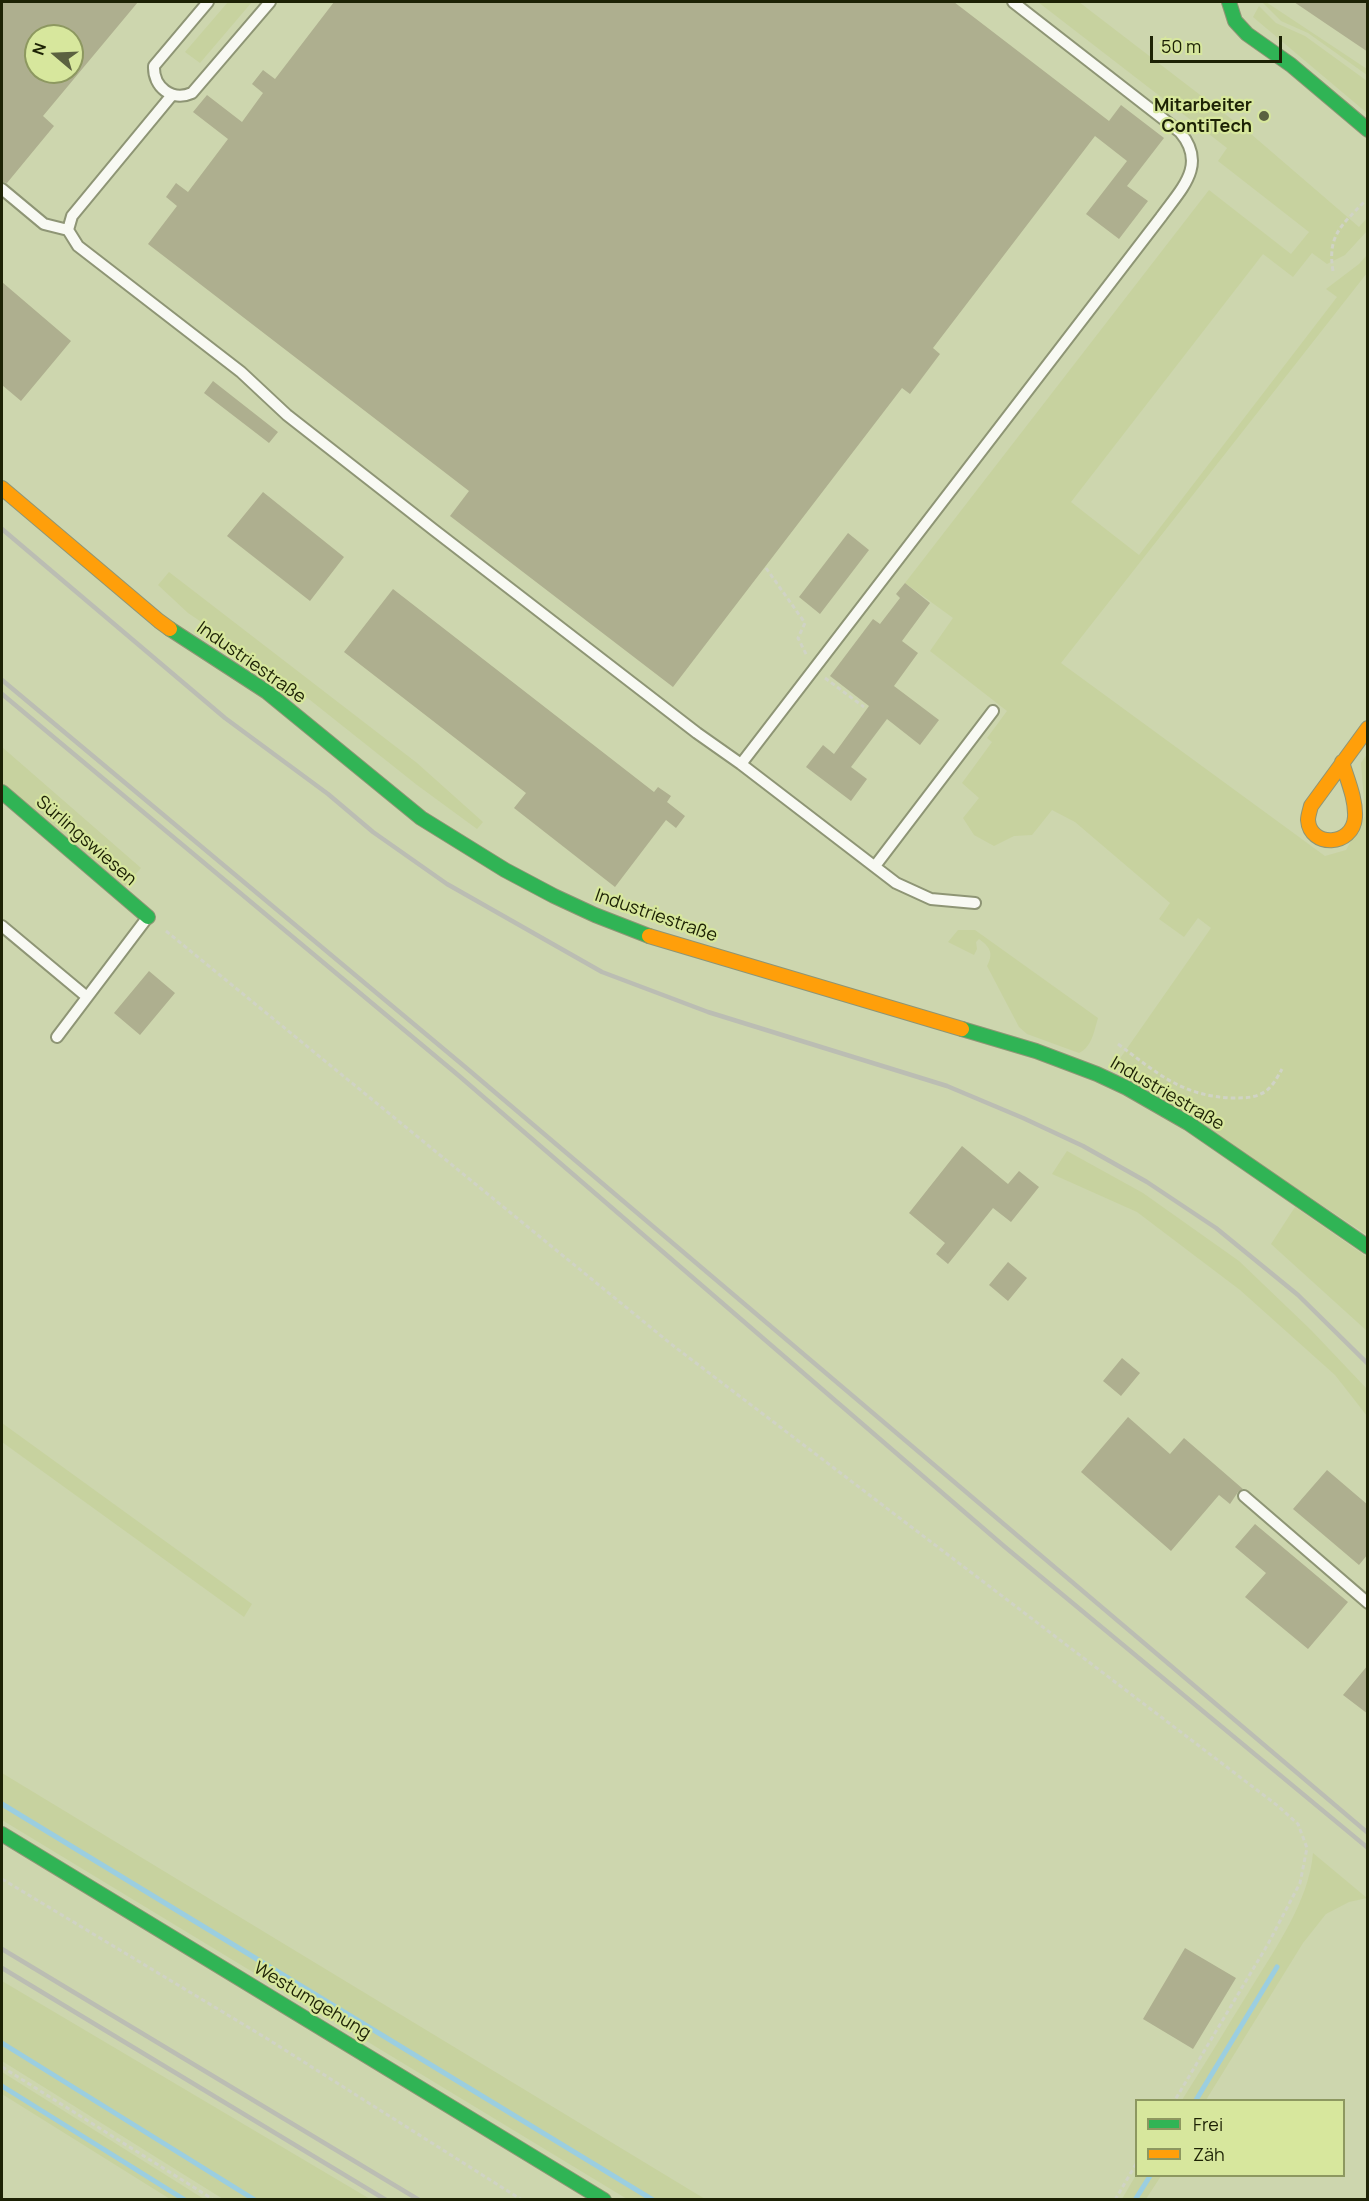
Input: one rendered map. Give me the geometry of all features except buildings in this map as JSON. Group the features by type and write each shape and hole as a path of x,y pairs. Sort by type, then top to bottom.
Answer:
{"street":[{"path":"1234,10 1246,34 1292,65 1368,130"},
{"name":"Industriestraße","path":"2,488 159,621 267,692 421,818 504,870 596,915 664,941 1036,1051 1096,1074 1188,1123 1368,1247"},
{"path":"1342,762 1355,821 1351,831 1343,838 1327,841 1313,832 1308,822 1309,811 1342,762 1368,728"},
{"name":"Sürlingswiesen","path":"2,792 148,917"},
{"name":"Westumgehung","path":"2,1834 604,2199"}],"lane":[{"path":"208,2 154,66 154,73 160,87 172,95 185,96 192,93 270,2"},
{"path":"741,764 1189,178 1193,159 1190,143 1180,132 1013,2"},
{"path":"68,230 72,216 172,95"},
{"path":"2,189 44,224 68,230 78,246 241,372 287,415 698,734 741,764 896,883 931,899 975,903"},
{"path":"874,866 993,711"},
{"path":"57,1037 148,917"},
{"path":"2,926 87,997"},
{"path":"1244,1496 1368,1603"}],"path":[{"path":"1333,271 1331,249 1333,240 1342,225 1365,201"},
{"path":"766,568 805,623 798,638 808,659 825,678 864,708"},
{"path":"148,917 671,1344 1278,1806 1298,1824 1307,1848 1300,1883 1268,1944 1176,2099"},
{"path":"1118,1044 1170,1081 1194,1093 1209,1096 1238,1098 1259,1095 1267,1090 1282,1069"},
{"path":"2,1879 267,2038 522,2199"},
{"path":"2,2067 214,2199"},
{"path":"1115,2199 1135,2167"}],"green space":[{"path":"228,2 252,2 200,63 185,52"},
{"path":"1038,2 1079,2 1251,134 1359,227 1367,218 1367,231 1345,255 1327,264 1312,253 1293,277 1263,254 1071,502 1139,555 1337,297 1326,289 1359,264 1367,255 1367,273 1061,663 1325,856 1346,850 1365,816 1361,763 1367,754 1367,1235 1121,1072 1119,1063 1121,1057 1211,928 1198,918 1184,937 1159,919 1170,903 1075,822 1052,810 1032,835 1014,836 994,846 974,835 963,818 979,798 962,783 992,742 987,738 1007,711 930,651 953,618 905,583 1209,190 1291,254 1309,232 1218,161 1227,148"},
{"path":"1262,2 1266,2 1367,69 1367,75 1308,33 1281,21"},
{"path":"1259,6 1276,23 1305,36 1367,81 1367,113 1253,17"},
{"path":"169,572 417,763 483,822 477,829 417,785 271,669 188,613 158,585"},
{"path":"2,747 141,868 124,888 2,784"},
{"path":"958,930 975,930 1098,1018 1087,1047 1079,1053 1027,1034 1019,1027 987,966 990,957 988,948 979,939 976,942 977,949 974,955 948,942"},
{"path":"1067,1151 1143,1193 1239,1261 1311,1330 1367,1389 1367,1416 1335,1375 1240,1290 1137,1212 1052,1174"},
{"path":"1295,1207 1367,1257 1367,1331 1271,1244"},
{"path":"2,1423 252,1604 244,1617 2,1442"},
{"path":"2,1773 705,2199 627,2199 2,1820"},
{"path":"1313,1853 1367,1898 1349,1902 1326,1914 1303,1943 1207,2099 1183,2099 1289,1924 1298,1907 1310,1871"},
{"path":"2,1981 370,2199 223,2199 2,2061"},
{"path":"2,2072 204,2199 170,2199 2,2094"},
{"path":"1135,2177 1160,2177 1146,2199 1122,2199"}],"waterway":[{"path":"2,1804 653,2200"},
{"path":"1197,2099 1277,1967"},
{"path":"2,2043 255,2200"},
{"path":"2,2086 185,2200"},
{"path":"1135,2200 1149,2177"}],"railway":[{"path":"2,529 225,718 328,794 373,832 447,884 602,972 708,1012 947,1086 1083,1146 1147,1182 1216,1228 1298,1295 1368,1364"},
{"path":"2,680 464,1066 1368,1833"},
{"path":"2,694 458,1075 1005,1547 1368,1848"},
{"path":"2,1949 419,2200"},
{"path":"2,1968 386,2200"}],"traffic: fast":[{"path":"1229,2 1235,21 1247,34 1291,65 1368,130"},
{"path":"170,629 267,692 421,818 505,870 554,896 649,936"},
{"path":"2,792 148,917"},
{"path":"962,1029 1036,1051 1127,1088 1188,1123 1368,1247"},
{"path":"2,1834 604,2200"}],"traffic: slow":[{"path":"2,488 170,629"},
{"path":"1342,762 1344,769 1349,782 1353,796 1355,817 1352,827 1340,839 1323,839 1316,836 1311,829 1308,820 1311,806 1368,728"},
{"path":"649,936 962,1029"}],"place":[{"name":"Mitarbeiter ContiTech","path":"1264,116"}]}
